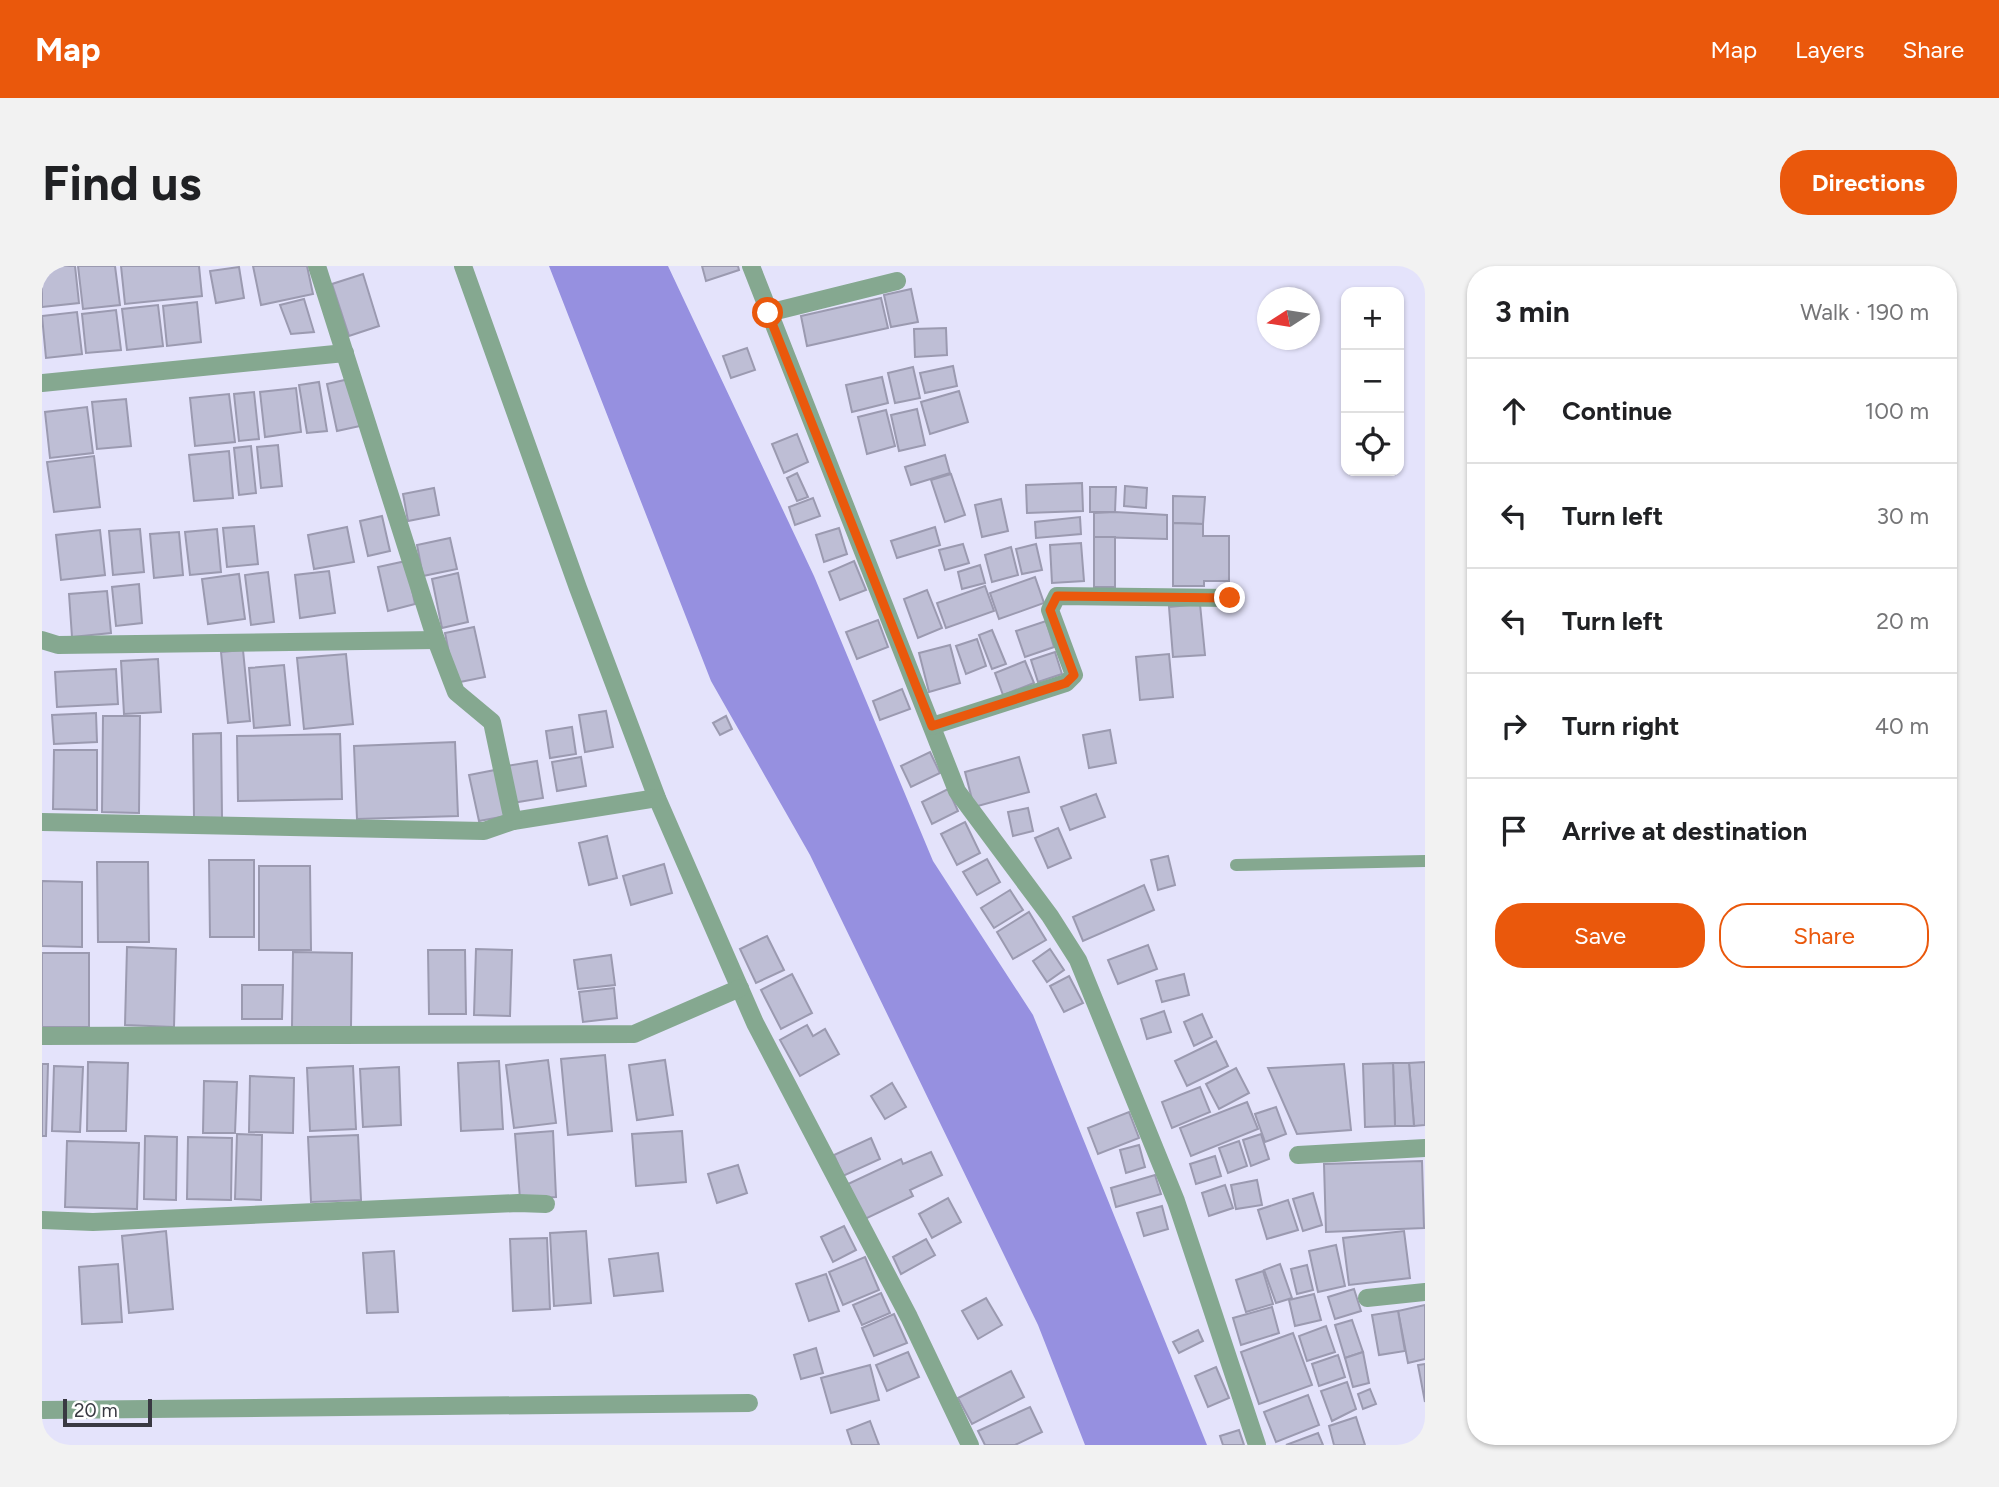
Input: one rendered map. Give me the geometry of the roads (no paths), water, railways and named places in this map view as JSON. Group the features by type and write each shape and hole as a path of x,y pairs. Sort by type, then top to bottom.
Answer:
{"street":[{"path":"317,266 436,640 456,692 492,722 513,821"},
{"path":"463,266 657,798 761,1035 909,1317 970,1445"},
{"path":"751,266 957,792 1051,916 1078,960 1176,1200 1257,1445"},
{"path":"768,313 897,281"},
{"path":"42,383 345,353"},
{"path":"932,726 1066,683 1074,675 1050,610 1057,596 1230,598"},
{"path":"42,640 58,645 436,640"},
{"path":"42,822 484,831 513,821 657,798"},
{"path":"42,1036 634,1034 740,988"},
{"path":"1298,1155 1425,1148"},
{"path":"42,1220 93,1222 546,1204"},
{"path":"1367,1298 1425,1292"},
{"path":"42,1410 749,1403"}],"lane":[{"path":"1236,865 1425,861"}]}
